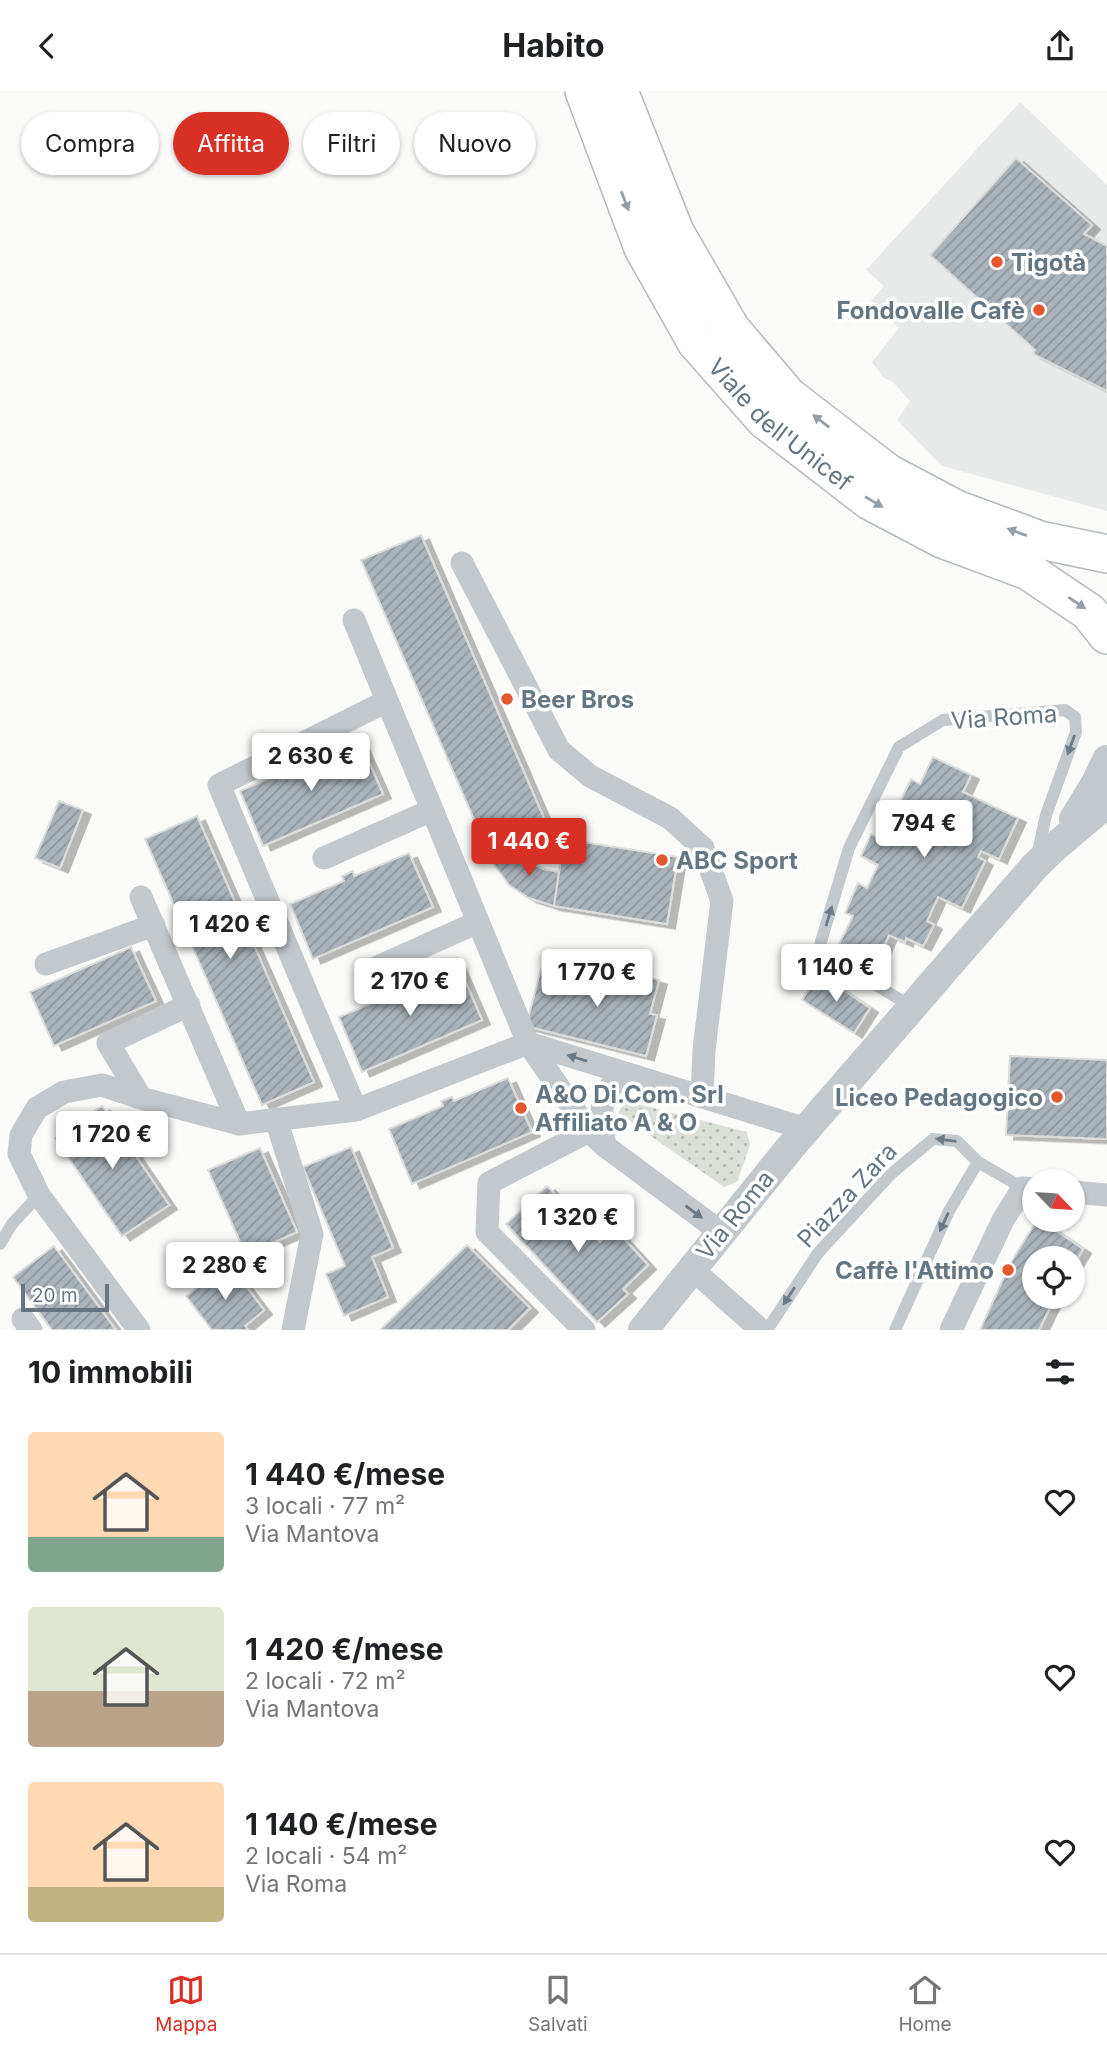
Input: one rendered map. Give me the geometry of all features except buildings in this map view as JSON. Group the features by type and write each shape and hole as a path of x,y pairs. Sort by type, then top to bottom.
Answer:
{"main road":[{"name":"Viale dell'Unicef","path":"584,91 643,248 696,342 765,420 870,501 942,539 1028,571 1089,612 1107,635"},
{"name":"Viale dell'Unicef","path":"619,91 675,232 731,329 788,395 888,473 956,509 1040,540 1107,554"}],"street":[{"path":"463,563 559,750 590,776 670,818 703,848 722,901 704,1050 702,1097"},
{"path":"354,620 527,1043 597,1138 722,1233"},
{"path":"356,1110 219,785 387,701"},
{"name":"Via Roma","path":"643,1330 806,1129 1046,856 1096,783 1107,759"},
{"name":"Via Roma","path":"1046,856 1107,803"},
{"path":"324,858 432,810"},
{"path":"141,897 239,1123"},
{"path":"371,970 478,922"},
{"path":"46,964 154,925"},
{"path":"141,1098 108,1043 188,1005"},
{"path":"139,1330 38,1195 19,1154 21,1135 37,1108 64,1092 102,1085 141,1098 239,1123 356,1110 527,1043 806,1129"},
{"path":"597,1138 605,1097 615,1082 635,1076"},
{"path":"276,1119 312,1234 293,1330"},
{"path":"584,1330 487,1232 489,1183 597,1138"},
{"path":"1085,1193 1107,1195"},
{"path":"951,1330 1003,1220 1022,1197"},
{"path":"692,1269 761,1330"}],"lane":[{"name":"Via Roma","path":"912,1007 837,961 820,944 849,848 899,747 943,720 1065,710 1075,717 1076,732 1046,815 1046,856"},
{"name":"Piazza Zara","path":"767,1330 818,1253 891,1174 933,1139 957,1141 978,1162 1022,1185"},
{"path":"895,1330 949,1212 978,1162"},
{"path":"0,1244 12,1224 38,1195"}],"shaded area":[{"path":"1020,102 1107,185 1107,511 942,466 897,420 910,401 893,382 884,378 872,362 899,328 871,301 884,286 866,270"},
{"path":"626,1101 747,1132 750,1145 737,1182 724,1187 618,1113"}],"place":[{"name":"Tigotà","path":"997,262"},
{"name":"Fondovalle Cafè","path":"1039,310"},
{"name":"Beer Bros","path":"507,699"},
{"name":"ABC Sport","path":"662,860"},
{"name":"Liceo Pedagogico","path":"1057,1097"},
{"name":"A&O Di.Com. Srl Affiliato A & O","path":"521,1108"},
{"name":"Caffè l'Attimo","path":"1008,1270"}]}
